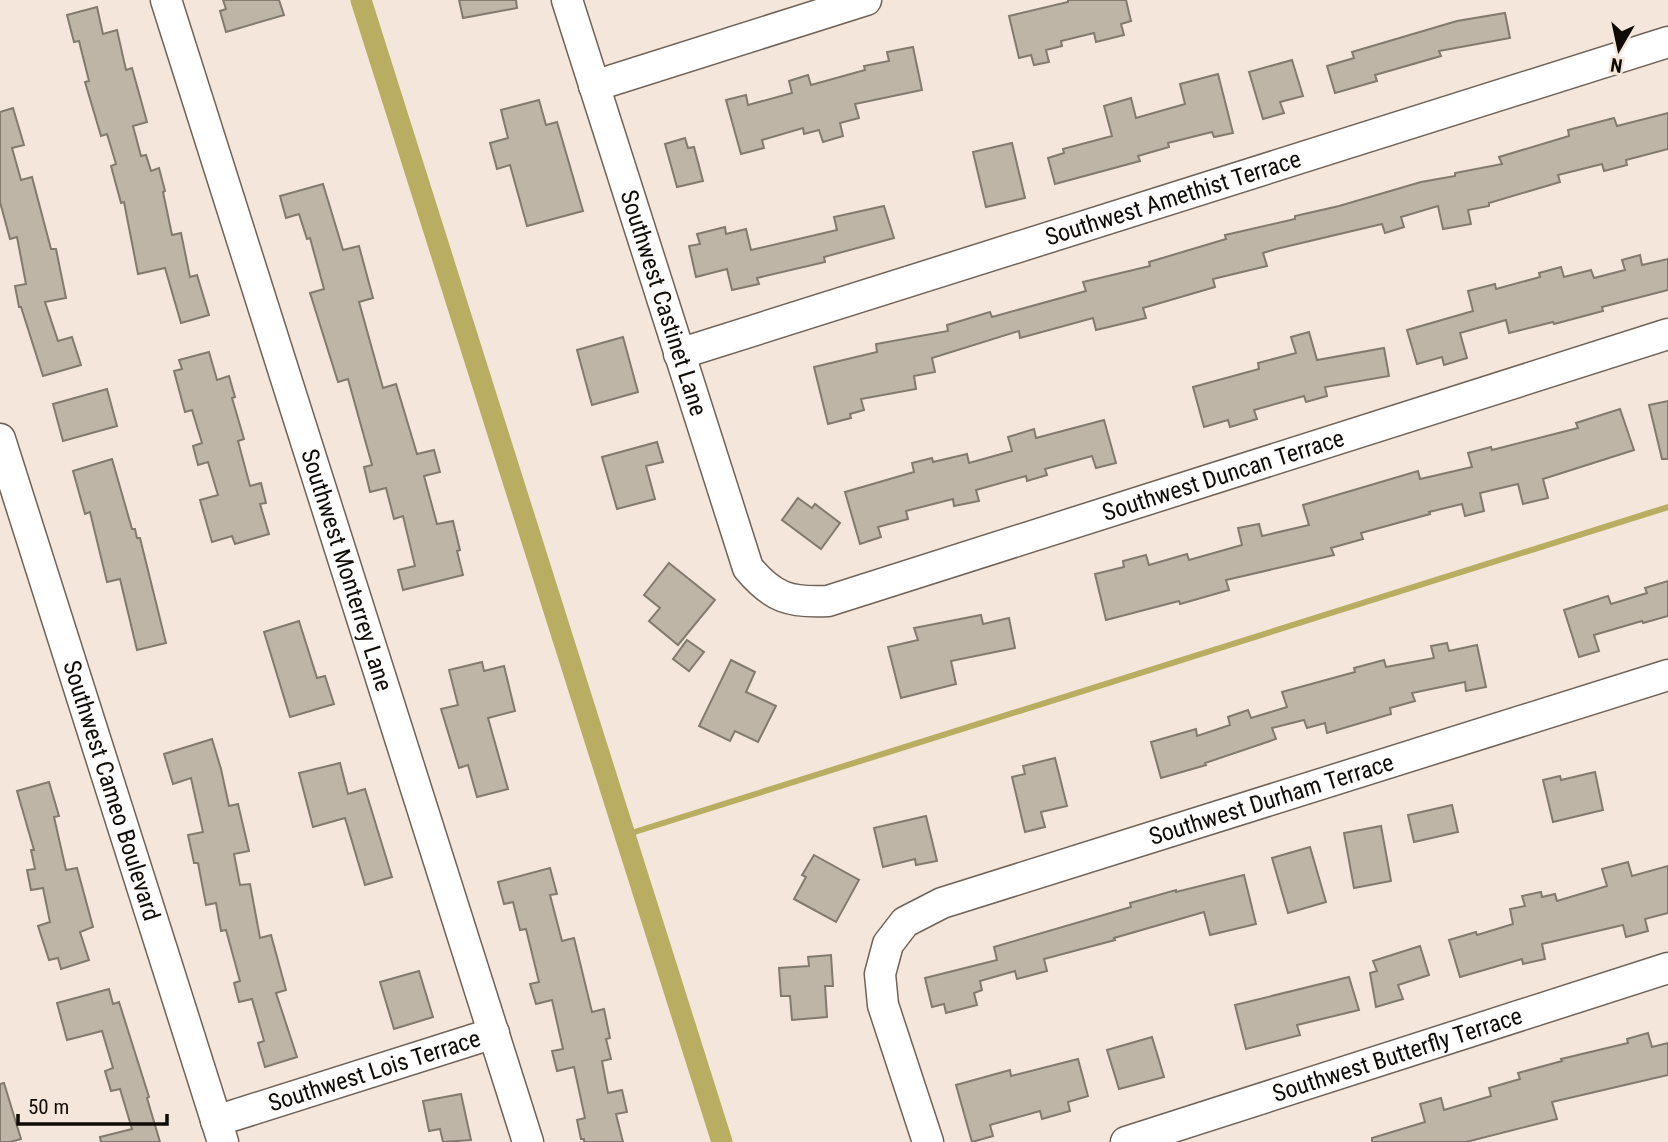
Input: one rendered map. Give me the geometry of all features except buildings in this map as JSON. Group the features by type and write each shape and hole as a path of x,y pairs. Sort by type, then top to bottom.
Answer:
{"street":[{"name":"Southwest Monterrey Lane","path":"166,0 528,1142"},
{"name":"Southwest Castinet Lane","path":"567,0 748,568 762,585 779,596"},
{"path":"594,86 866,0"},
{"name":"Southwest Amethist Terrace","path":"679,354 1668,42"},
{"name":"Southwest Duncan Terrace","path":"779,596 802,602 828,601 1668,334"},
{"name":"Southwest Cameo Boulevard","path":"0,439 220,1132"},
{"name":"Southwest Durham Terrace","path":"928,1142 883,1005 880,974 888,944 905,922 942,903 1668,675"},
{"name":"Southwest Butterfly Terrace","path":"1126,1142 1668,968"},
{"name":"Southwest Lois Terrace","path":"220,1132 494,1033"}],"waterway":[{"path":"361,0 722,1142"},
{"path":"625,835 1668,507"}]}
